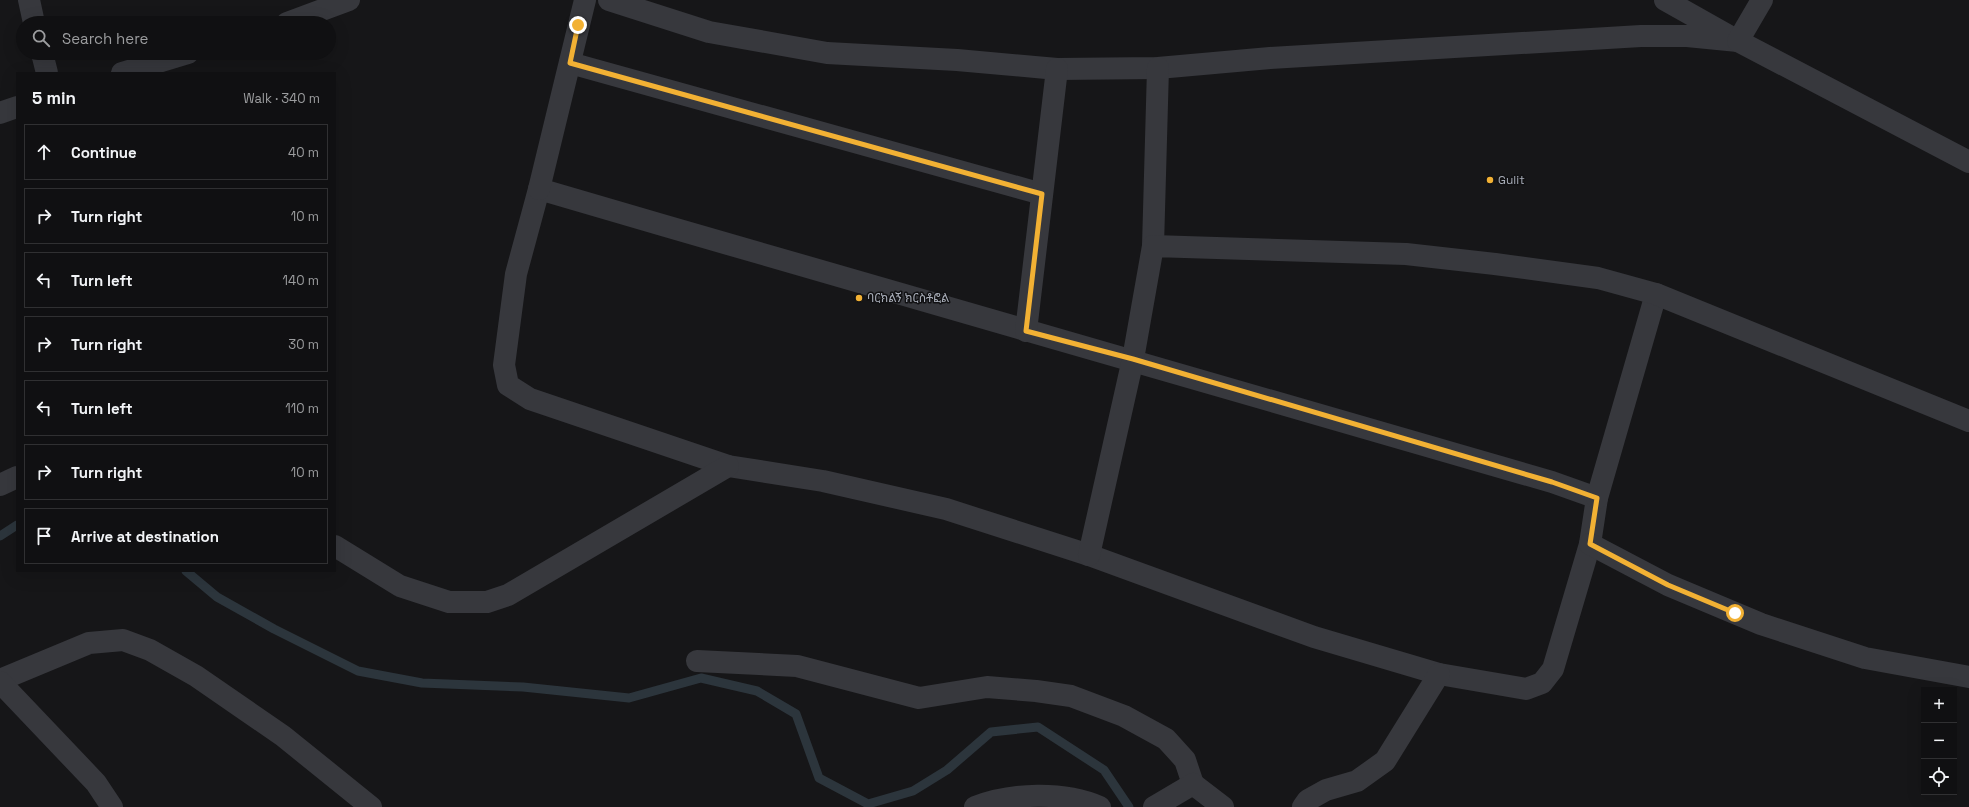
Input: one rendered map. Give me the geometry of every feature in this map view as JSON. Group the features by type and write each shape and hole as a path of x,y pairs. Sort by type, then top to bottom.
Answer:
{"street":[{"path":"29,0 32,16"},
{"path":"306,16 349,0"},
{"path":"584,0 539,189 516,274 504,365 508,385 530,399 728,466 823,481 946,509 1089,555 1314,637 1439,674 1526,689 1542,683 1553,669 1590,544 1597,498 1656,294"},
{"path":"609,0 709,32 827,53 957,60 1057,69 1158,68 1270,58 1641,36 1687,36 1738,41"},
{"path":"1665,0 1738,41 1968,160"},
{"path":"1738,41 1762,0"},
{"path":"44,60 47,72"},
{"path":"125,72 165,60"},
{"path":"570,63 1042,194"},
{"path":"1089,555 1133,359 1153,246 1158,68"},
{"path":"1026,331 1057,69"},
{"path":"0,113 16,107"},
{"path":"539,189 1026,331 1133,359 1552,482 1597,498"},
{"path":"1153,246 1406,254 1598,278 1656,294 1969,421"},
{"path":"336,547 400,586 449,602 487,602 508,595 728,466"},
{"path":"0,485 16,477"},
{"path":"1590,544 1668,585 1762,624 1865,658 1969,677"},
{"path":"112,807 96,783 0,681 89,643 123,640 150,650 196,676 283,736 371,807"},
{"path":"698,661 797,666 919,698 987,687 1036,691 1071,696 1124,716 1166,738 1185,760 1193,784 1223,807"},
{"path":"1303,807 1308,800 1326,790 1357,781 1385,761 1439,674"},
{"path":"1159,804 1193,784"},
{"path":"975,807 1022,796 1062,797 1089,802 1100,807"}],"waterway":[{"path":"0,536 16,526"},
{"path":"187,572 217,597 274,629 358,671 422,683 523,687 629,698 701,678 757,691 796,714 819,778 868,804 913,791 947,770 991,732 1038,727 1104,770 1129,807"}],"place":[{"name":"Gulit","path":"1490,180"},
{"name":"ባርክልኝ ክርስቶፎል","path":"859,298"}],"route":[{"path":"578,25 570,63 1042,194 1026,331 1133,359 1552,482 1597,498 1590,544 1668,585 1735,613"}]}
